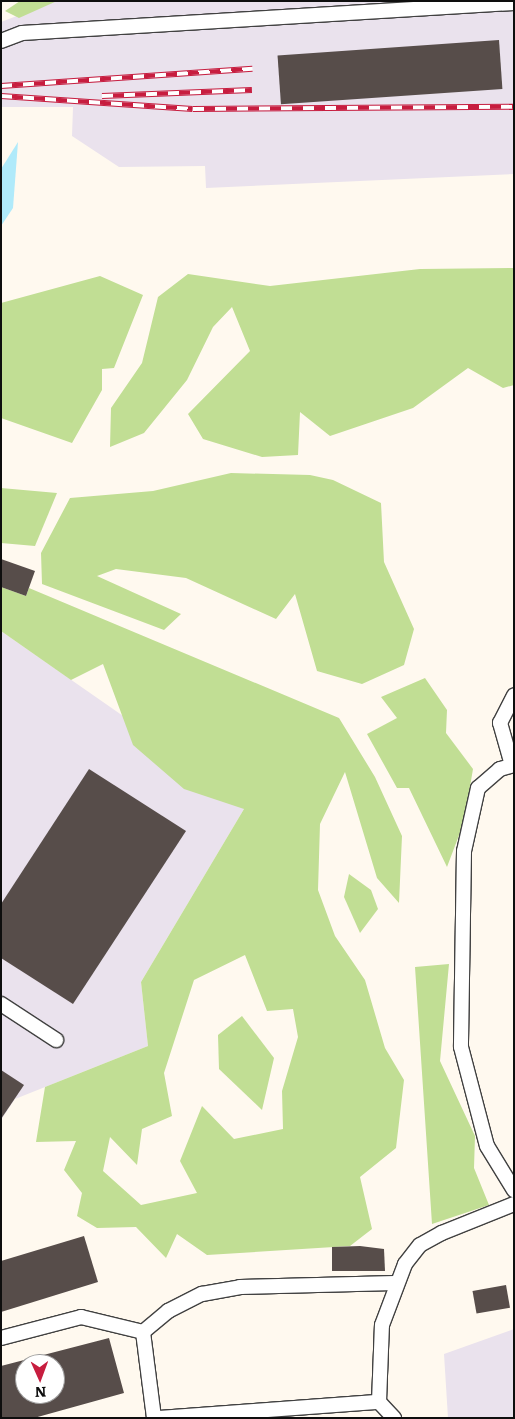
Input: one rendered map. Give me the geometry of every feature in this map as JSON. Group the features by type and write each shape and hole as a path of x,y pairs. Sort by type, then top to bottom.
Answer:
{"lane":[{"path":"1,41 22,33 514,3"},
{"path":"514,695 500,723 513,765 500,769 478,788 464,851 461,1046 487,1146 514,1190"},
{"path":"1,1004 56,1040"},
{"path":"394,1418 379,1402 382,1326 395,1284 420,1245 514,1204"},
{"path":"143,1332 168,1311 202,1294 240,1287 395,1284"},
{"path":"1,1338 82,1317 143,1332"},
{"path":"143,1332 154,1418"},
{"path":"159,1418 379,1402"}],"shaded area":[{"path":"56,1 514,1 514,174 206,188 205,166 119,167 72,136 73,107 1,107 1,22"},
{"path":"1,631 126,718 244,809 141,982 148,1046 15,1099 1,1120"},
{"path":"514,1329 514,1418 448,1418 444,1354"}],"green space":[{"path":"20,1 57,1 19,18 5,11"},
{"path":"514,268 514,385 503,388 468,368 413,408 330,436 300,412 298,455 262,457 203,439 188,414 250,351 232,307 213,327 187,380 144,433 110,447 111,408 142,363 158,297 188,274 270,286 420,269"},
{"path":"100,276 143,295 114,368 102,369 102,390 72,443 1,418 1,303"},
{"path":"231,473 310,475 333,480 381,503 384,562 414,629 404,665 362,684 317,671 295,594 276,619 186,578 116,569 97,576 181,614 164,630 42,584 41,553 70,498 153,491"},
{"path":"1,488 57,493 35,546 1,543"},
{"path":"1,587 26,596 29,588 339,718 375,777 402,836 399,903 377,878 345,772 320,824 318,890 335,936 365,980 385,1048 404,1080 396,1148 360,1177 372,1229 350,1246 207,1255 177,1234 166,1258 136,1227 97,1228 77,1216 82,1193 64,1170 76,1141 36,1142 45,1087 148,1046 141,982 244,809 184,789 133,745 103,664 71,680 1,631","holes":["245,955 267,1011 293,1009 298,1037 282,1091 283,1129 234,1139 202,1106 180,1161 197,1193 141,1205 103,1171 110,1137 137,1165 142,1129 172,1116 164,1073 194,980"]},
{"path":"425,678 447,710 446,733 473,769 464,822 447,867 409,788 397,788 367,734 397,718 381,697"},
{"path":"349,874 371,890 378,909 360,933 344,897"},
{"path":"449,964 440,1061 475,1136 474,1168 489,1205 432,1224 415,967"},
{"path":"242,1016 274,1058 262,1110 219,1069 218,1035"}],"water":[{"path":"18,142 13,208 1,226 1,169"}],"building":[{"path":"499,40 502,89 281,104 278,55"},
{"path":"1,559 35,571 26,596 1,587"},
{"path":"89,769 186,831 73,1004 1,958 1,904"},
{"path":"1,1070 24,1085 1,1119"},
{"path":"84,1236 98,1282 1,1312 1,1261"},
{"path":"360,1246 384,1249 385,1271 332,1271 332,1247"},
{"path":"506,1285 510,1308 477,1314 473,1291"},
{"path":"109,1338 124,1393 34,1418 1,1418 1,1366 15,1362 15,1404 65,1404 65,1354 47,1354"}],"railway":[{"path":"1,86 252,69"},
{"path":"102,96 252,90"},
{"path":"1,96 193,109 514,107"}]}
